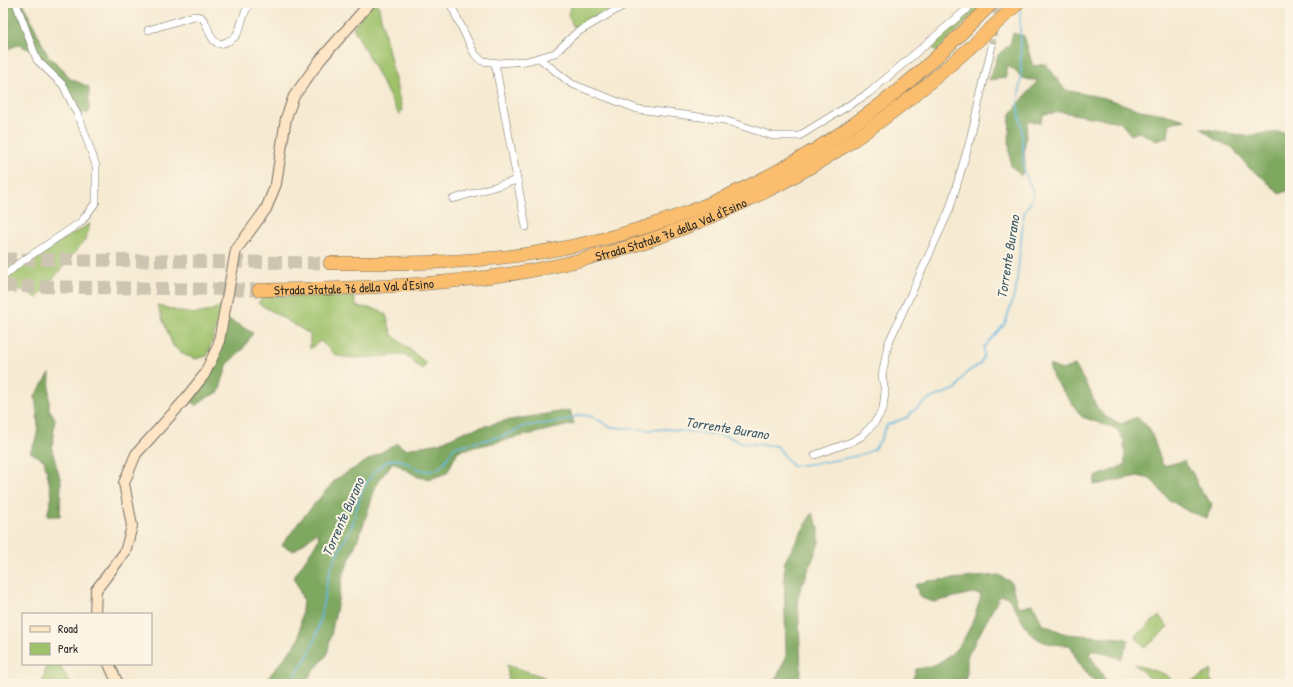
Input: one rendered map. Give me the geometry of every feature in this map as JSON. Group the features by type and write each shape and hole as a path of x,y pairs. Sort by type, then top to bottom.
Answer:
{"highway":[{"name":"Strada Statale 76 della Val d'Esino","path":"330,263 458,262 555,250 594,242 652,226 706,206 741,191 791,164 869,113 941,52 992,3"},
{"name":"Strada Statale 76 della Val d'Esino","path":"259,290 411,284 481,278 526,271 593,256 658,237 723,212 764,193 845,146 904,103 1018,3"}],"main road":[{"path":"95,613 96,590 125,552 132,526 124,483 136,454 182,403 204,375 218,346 236,250 266,209 276,184 286,118 294,96 321,59 370,3"},
{"path":"109,665 118,684"}],"street":[{"path":"3,277 18,264 81,222 96,202 96,166 81,122 63,85 37,60 16,3"},
{"path":"148,30 194,16 201,17 214,40 217,43 222,44 237,37 243,14 251,3"},
{"path":"450,3 474,53 482,61 495,63 527,61 554,54 576,33 628,3"},
{"path":"539,58 572,84 637,109 724,120 773,136 799,136 869,93 966,10 971,3"},
{"path":"815,455 851,442 862,436 875,422 883,409 885,392 882,376 888,344 949,211 969,144 992,46"},
{"path":"495,63 526,227"},
{"path":"452,199 517,180"}],"green space":[{"path":"3,3 23,3 48,56 64,70 69,78 89,87 89,113 78,113 68,92 32,50 18,45 3,51"},
{"path":"373,3 378,4 402,110 399,115 353,27"},
{"path":"572,3 622,3 577,28 573,26 568,14"},
{"path":"974,3 986,3 936,51 930,45 972,9"},
{"path":"1013,33 1024,36 1033,66 1046,64 1065,90 1105,98 1140,110 1164,114 1185,120 1170,123 1168,137 1156,140 1139,132 1131,135 1120,122 1062,112 1044,114 1040,123 1028,121 1024,150 1025,164 1021,176 1011,166 1009,145 1010,115 1038,80 1024,78 1014,69 1006,66 1006,78 989,80 998,55 1010,44"},
{"path":"1201,128 1245,136 1279,132 1290,134 1290,190 1279,194 1263,178 1249,168 1232,147 1217,141"},
{"path":"90,224 86,239 37,298 27,292 8,286 3,289 3,275 7,265 29,261 48,248"},
{"path":"264,296 354,297 356,306 380,310 386,315 392,335 426,363 422,370 405,354 369,358 342,357 336,355 320,341 310,349 310,334 258,303"},
{"path":"157,305 182,312 197,313 213,310 222,305 219,320 207,356 195,359 185,355 173,346"},
{"path":"228,319 253,333 243,349 228,363 219,392 204,399 197,406 190,401 209,373"},
{"path":"1049,365 1062,370 1075,365 1090,391 1096,406 1104,416 1121,424 1137,417 1150,429 1163,466 1184,461 1193,474 1200,490 1212,504 1207,518 1189,512 1168,499 1151,479 1138,476 1094,485 1095,477 1125,465 1124,441 1117,429 1082,417 1053,378"},
{"path":"50,373 49,409 55,418 52,450 61,482 60,516 47,516 52,496 44,460 30,452 36,438 38,424 35,396"},
{"path":"570,410 574,424 458,451 447,473 430,479 418,477 393,462 377,483 364,523 343,576 327,655 303,684 263,684 299,640 303,600 294,577 319,539 317,532 294,551 282,545 299,522 336,479 397,443 405,449 440,443 463,432 504,421"},
{"path":"812,513 819,528 819,543 798,596 801,672 797,684 774,684 786,657 784,563"},
{"path":"999,575 1011,582 1018,607 1032,604 1042,624 1066,634 1129,640 1121,659 1093,650 1090,655 1108,684 1096,684 1078,662 1070,645 1045,642 1036,638 1025,625 1007,596 1000,596 967,657 967,673 964,684 952,680 948,682 950,684 914,684 912,682 916,669 930,666 942,661 960,644 973,621 981,595 972,593 934,602 921,598 915,585 927,581"},
{"path":"1159,616 1168,627 1145,648 1135,636"},
{"path":"1134,664 1167,675 1175,684 1156,684"},
{"path":"47,665 62,665 61,668 71,684 42,684"},
{"path":"507,665 544,677 544,684 509,684"},
{"path":"1212,670 1210,678 1213,684 1188,684"}],"waterway":[{"name":"Torrente Burano","path":"289,684 312,648 317,633 329,574 350,530 364,487 378,468 387,461 395,459 425,471 434,470 443,464 454,447 503,436 525,426 563,421 580,415 591,416 611,427 651,430 665,429 727,436 742,443 777,446 792,466 810,464 858,456 867,453 874,449 878,444 887,425 908,417 929,399 956,389 966,373 980,364 984,356 984,347 1005,324 1016,289 1024,213 1033,198 1032,189 1024,172 1022,132 1018,103 1021,79 1020,8"}],"tunnel":[{"path":"992,46 997,3"},
{"path":"3,259 330,263"},
{"path":"3,286 259,290"}]}
